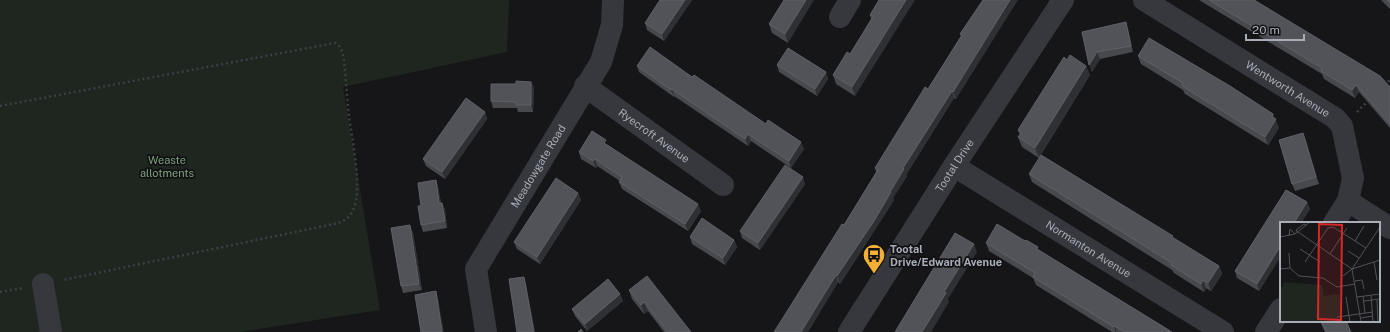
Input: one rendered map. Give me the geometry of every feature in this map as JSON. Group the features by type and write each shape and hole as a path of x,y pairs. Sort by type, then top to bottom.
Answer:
{"street":[{"name":"Meadowgate Road","path":"486,332 476,269 585,86 601,62 612,22 613,0"},
{"path":"612,22 627,0"},
{"name":"Tootal Drive","path":"849,332 954,166 1063,0"},
{"name":"Wentworth Avenue","path":"1144,0 1335,118 1342,126"},
{"name":"Ryecroft Avenue","path":"585,86 723,185"},
{"path":"1335,222 1348,200 1353,178 1342,126"},
{"name":"Normanton Avenue","path":"954,166 1223,332"},
{"path":"1348,200 1390,228"},
{"path":"43,284 51,332"},
{"path":"1266,332 1280,311"}],"path":[{"path":"0,106 335,43 342,49 356,186 356,203 349,217 343,222 43,284"},
{"path":"1382,87 1390,80"},
{"path":"1342,126 1372,97"}],"green space":[{"name":"Weaste allotments","path":"0,0 509,0 507,52 343,87 380,310 240,332 0,332"}],"building":[{"path":"660,0 685,0 662,34 645,23"},
{"path":"784,0 806,0 785,34 769,24"},
{"path":"879,0 906,0 852,87 833,75 847,52 850,54 873,17 870,15"},
{"path":"983,0 1010,0 953,92 952,91 903,168 904,169 874,221 837,276 836,275 801,332 774,332 878,170 875,168 925,87 928,89 962,35 960,34"},
{"path":"1209,0 1254,0 1380,76 1390,87 1390,124 1356,85 1352,90 1321,71 1322,68"},
{"path":"1126,22 1131,46 1097,52 1089,65 1082,32"},
{"path":"1149,38 1230,86 1273,114 1272,117 1276,119 1265,137 1182,86 1183,83 1138,56"},
{"path":"650,47 692,77 694,75 766,124 768,120 801,142 789,161 748,134 745,139 637,66"},
{"path":"788,48 826,72 815,89 777,65"},
{"path":"1070,55 1086,66 1035,148 1018,137 1021,133 1018,130 1064,57 1067,60"},
{"path":"516,81 531,82 531,105 516,105 516,102 491,101 491,84 516,84"},
{"path":"466,98 485,112 442,172 423,159"},
{"path":"592,131 606,140 604,143 698,204 685,224 619,182 622,177 595,159 593,161 579,152"},
{"path":"1303,133 1316,177 1292,184 1279,140"},
{"path":"1041,155 1219,266 1208,283 1203,280 1201,284 1171,265 1172,263 1029,174"},
{"path":"785,165 803,177 758,243 740,231"},
{"path":"556,178 578,193 537,257 514,242"},
{"path":"436,180 439,203 442,203 445,221 421,225 418,206 421,206 418,183"},
{"path":"1286,190 1307,202 1295,222 1280,222 1280,247 1257,284 1235,271"},
{"path":"702,218 734,240 723,258 690,237"},
{"path":"997,224 1038,247 1037,249 1172,332 1125,332 1115,326 1114,327 1033,277 1035,273 986,243"},
{"path":"410,225 419,284 401,286 391,228"},
{"path":"955,233 974,244 944,292 946,293 922,332 895,332"},
{"path":"647,276 691,332 668,332 644,302 641,305 629,290"},
{"path":"524,277 534,332 517,332 509,279"},
{"path":"608,279 620,294 585,324 572,309"},
{"path":"436,291 442,332 421,332 415,295"},
{"path":"1321,322 1346,322 1351,332 1326,332"}],"place":[{"name":"Tootal Drive/Edward Avenue","path":"874,274"}]}
